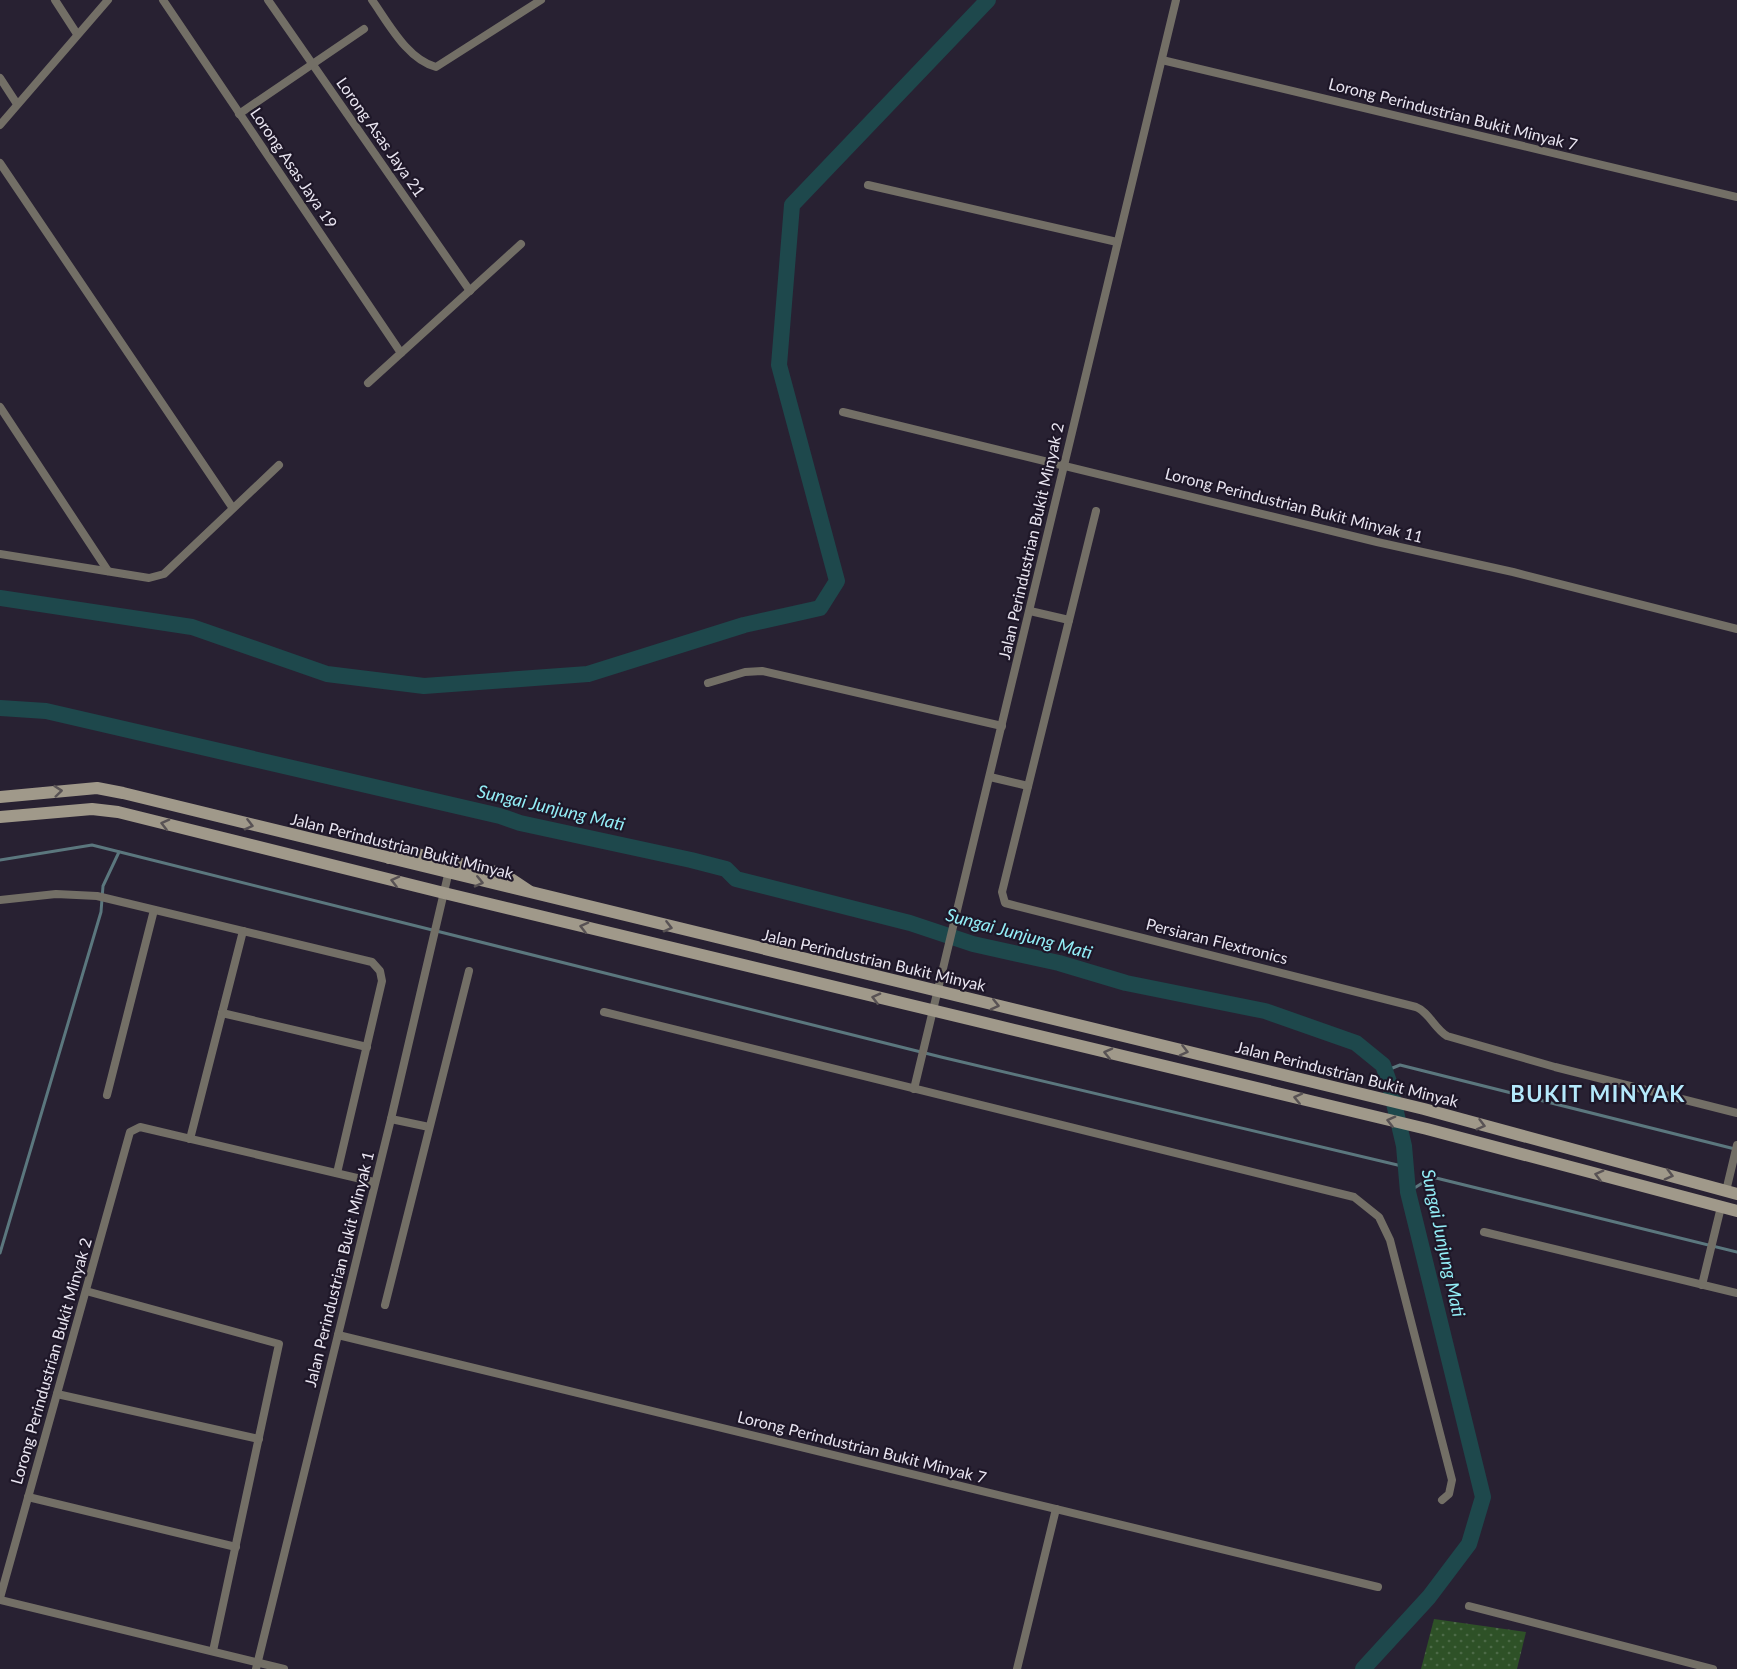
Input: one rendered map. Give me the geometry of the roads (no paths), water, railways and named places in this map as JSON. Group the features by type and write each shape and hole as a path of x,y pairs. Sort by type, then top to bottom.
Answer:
{"main road":[{"name":"Jalan Perindustrian Bukit Minyak","path":"0,797 97,788 1354,1092 1731,1192"},
{"name":"Jalan Perindustrian Bukit Minyak","path":"0,817 92,808 118,812 444,893 1427,1129 1737,1211"},
{"path":"385,859 413,854 496,872 505,875 536,896"}],"street":[{"path":"55,0 77,34"},
{"path":"0,125 108,0"},
{"name":"Lorong Asas Jaya 19","path":"163,0 401,353"},
{"name":"Lorong Asas Jaya 21","path":"268,0 470,291"},
{"path":"372,0 410,52 423,63 436,67 541,0"},
{"name":"Jalan Perindustrian Bukit Minyak 2","path":"914,1089 1176,0"},
{"path":"239,114 364,29"},
{"name":"Lorong Perindustrian Bukit Minyak 7","path":"1162,60 1737,197"},
{"path":"0,78 17,104"},
{"path":"0,163 232,507"},
{"path":"868,185 1117,242"},
{"path":"368,383 521,244"},
{"path":"0,406 108,571"},
{"name":"Lorong Perindustrian Bukit Minyak 11","path":"843,412 1377,542 1513,572 1737,629"},
{"path":"0,554 149,578 164,574 232,507 279,465"},
{"path":"990,777 1028,786 1096,511"},
{"path":"1030,611 1069,620"},
{"path":"708,682 745,672 762,671 1002,726"},
{"name":"Persiaran Flextronics","path":"1028,786 1002,892 1005,903 1422,1009 1436,1029 1447,1036 1555,1067 1737,1113"},
{"name":"Jalan Perindustrian Bukit Minyak 1","path":"257,1666 391,1119 448,874"},
{"path":"0,900 56,894 97,896 372,962 380,971 382,981 337,1173"},
{"path":"107,1095 154,910"},
{"path":"243,931 190,1139 374,1182"},
{"path":"385,1305 469,971"},
{"path":"604,1012 1354,1197 1379,1217 1390,1240 1452,1480 1449,1494 1442,1500"},
{"path":"222,1013 367,1047"},
{"path":"391,1119 429,1127"},
{"name":"Lorong Perindustrian Bukit Minyak 2","path":"0,1599 130,1132 140,1127 190,1139"},
{"path":"1731,1192 1737,1145"},
{"path":"1702,1285 1721,1208"},
{"path":"1484,1232 1737,1293"},
{"path":"86,1291 279,1344 213,1652"},
{"name":"Lorong Perindustrian Bukit Minyak 7","path":"338,1335 1378,1587"},
{"path":"57,1394 259,1439"},
{"path":"28,1497 236,1547"},
{"path":"1017,1669 1056,1509"},
{"path":"0,1599 213,1652 257,1666 284,1669"},
{"path":"1469,1606 1713,1669"}],"waterway":[{"path":"0,598 192,627 327,674 424,686 588,674 744,625 820,608 837,581 779,365 792,205 988,0"},
{"name":"Sungai Junjung Mati","path":"0,708 46,711 500,816 520,823 691,860 726,869 736,879 910,923 973,944 1059,963 1126,983 1265,1011 1356,1043 1383,1065 1389,1082 1404,1146 1408,1192 1483,1497 1469,1544 1429,1597 1363,1669"},
{"path":"0,860 92,845 941,1057 1406,1167"},
{"path":"0,1253 101,912 103,886 119,852"},
{"path":"1385,1071 1400,1065 1735,1149"},
{"path":"1408,1192 1432,1177 1737,1252"}],"district":[{"name":"BUKIT MINYAK","path":"1598,1094"}]}
